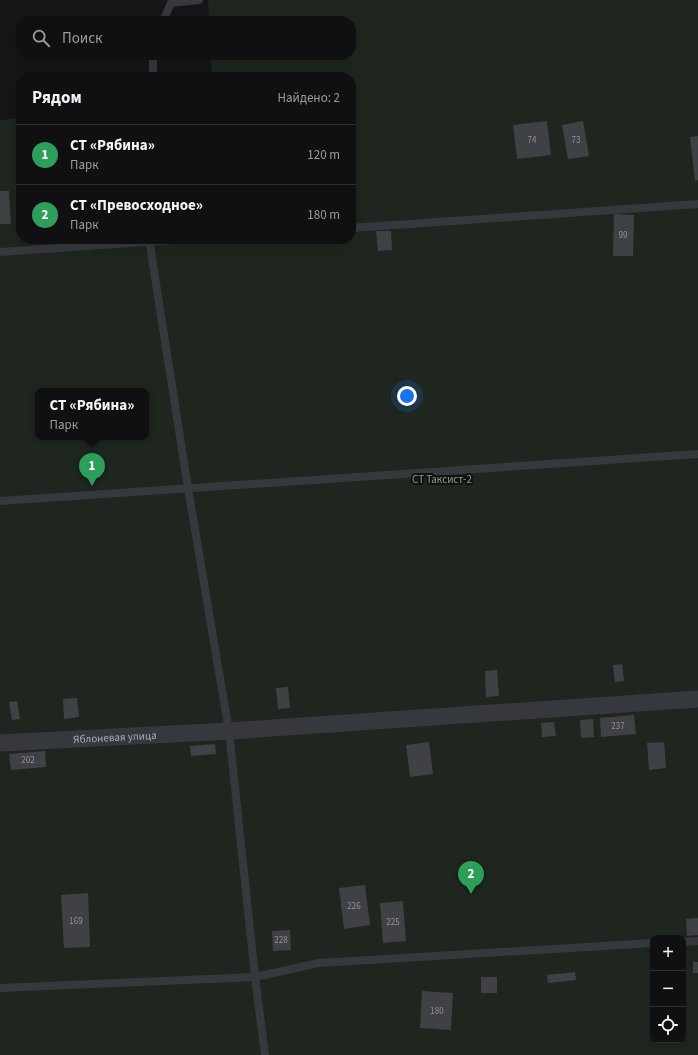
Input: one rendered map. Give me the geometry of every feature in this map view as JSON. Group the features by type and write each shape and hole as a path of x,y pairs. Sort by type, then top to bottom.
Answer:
{"street":[{"name":"Яблоневая улица","path":"0,743 229,731 698,699"}],"lane":[{"path":"165,16 171,3 199,0"},
{"path":"153,60 153,72"},
{"path":"356,228 698,204"},
{"path":"0,252 99,244"},
{"path":"150,244 188,488 229,731 255,977 265,1055"},
{"path":"0,501 698,454"},
{"path":"686,942 698,941"},
{"path":"0,988 255,977 319,963 650,944"}],"green space":[{"name":"СТ Таксист-2","path":"208,0 698,0 698,1055 0,1055 0,120 16,118 16,244 356,244 356,72 212,72 211,60 356,60 356,16 209,16"}],"building":[{"path":"547,121 551,155 517,159 513,125"},
{"path":"583,121 589,156 568,159 562,125"},
{"path":"698,136 698,180 695,181 690,137"},
{"path":"0,191 9,191 11,224 0,224"},
{"path":"614,214 634,215 633,256 613,256"},
{"path":"376,231 391,231 392,250 378,251"},
{"path":"622,664 624,681 615,682 613,665"},
{"path":"497,670 499,696 486,697 485,671"},
{"path":"288,687 290,708 278,709 276,688"},
{"path":"77,698 79,717 64,719 63,699"},
{"path":"17,701 20,719 12,720 9,702"},
{"path":"634,715 636,734 601,737 600,718"},
{"path":"593,719 594,737 581,738 580,720"},
{"path":"554,722 556,736 542,737 541,723"},
{"path":"429,742 433,774 410,777 406,745"},
{"path":"664,742 666,768 649,770 647,743"},
{"path":"215,744 216,754 191,756 190,746"},
{"path":"45,751 46,767 11,770 9,754"},
{"path":"365,885 370,925 344,929 339,888"},
{"path":"88,893 90,947 64,948 61,895"},
{"path":"403,901 406,941 383,943 380,903"},
{"path":"698,918 698,935 687,936 686,919"},
{"path":"290,930 291,950 273,951 272,931"},
{"path":"693,962 698,962 698,973 693,973"},
{"path":"575,972 576,980 548,983 547,975"},
{"path":"481,977 497,977 497,993 481,993"},
{"path":"422,991 453,993 451,1030 420,1028"}],"place":[{"name":"СТ «Рябина»","path":"92,486"},
{"name":"СТ «Превосходное»","path":"471,894"}]}
